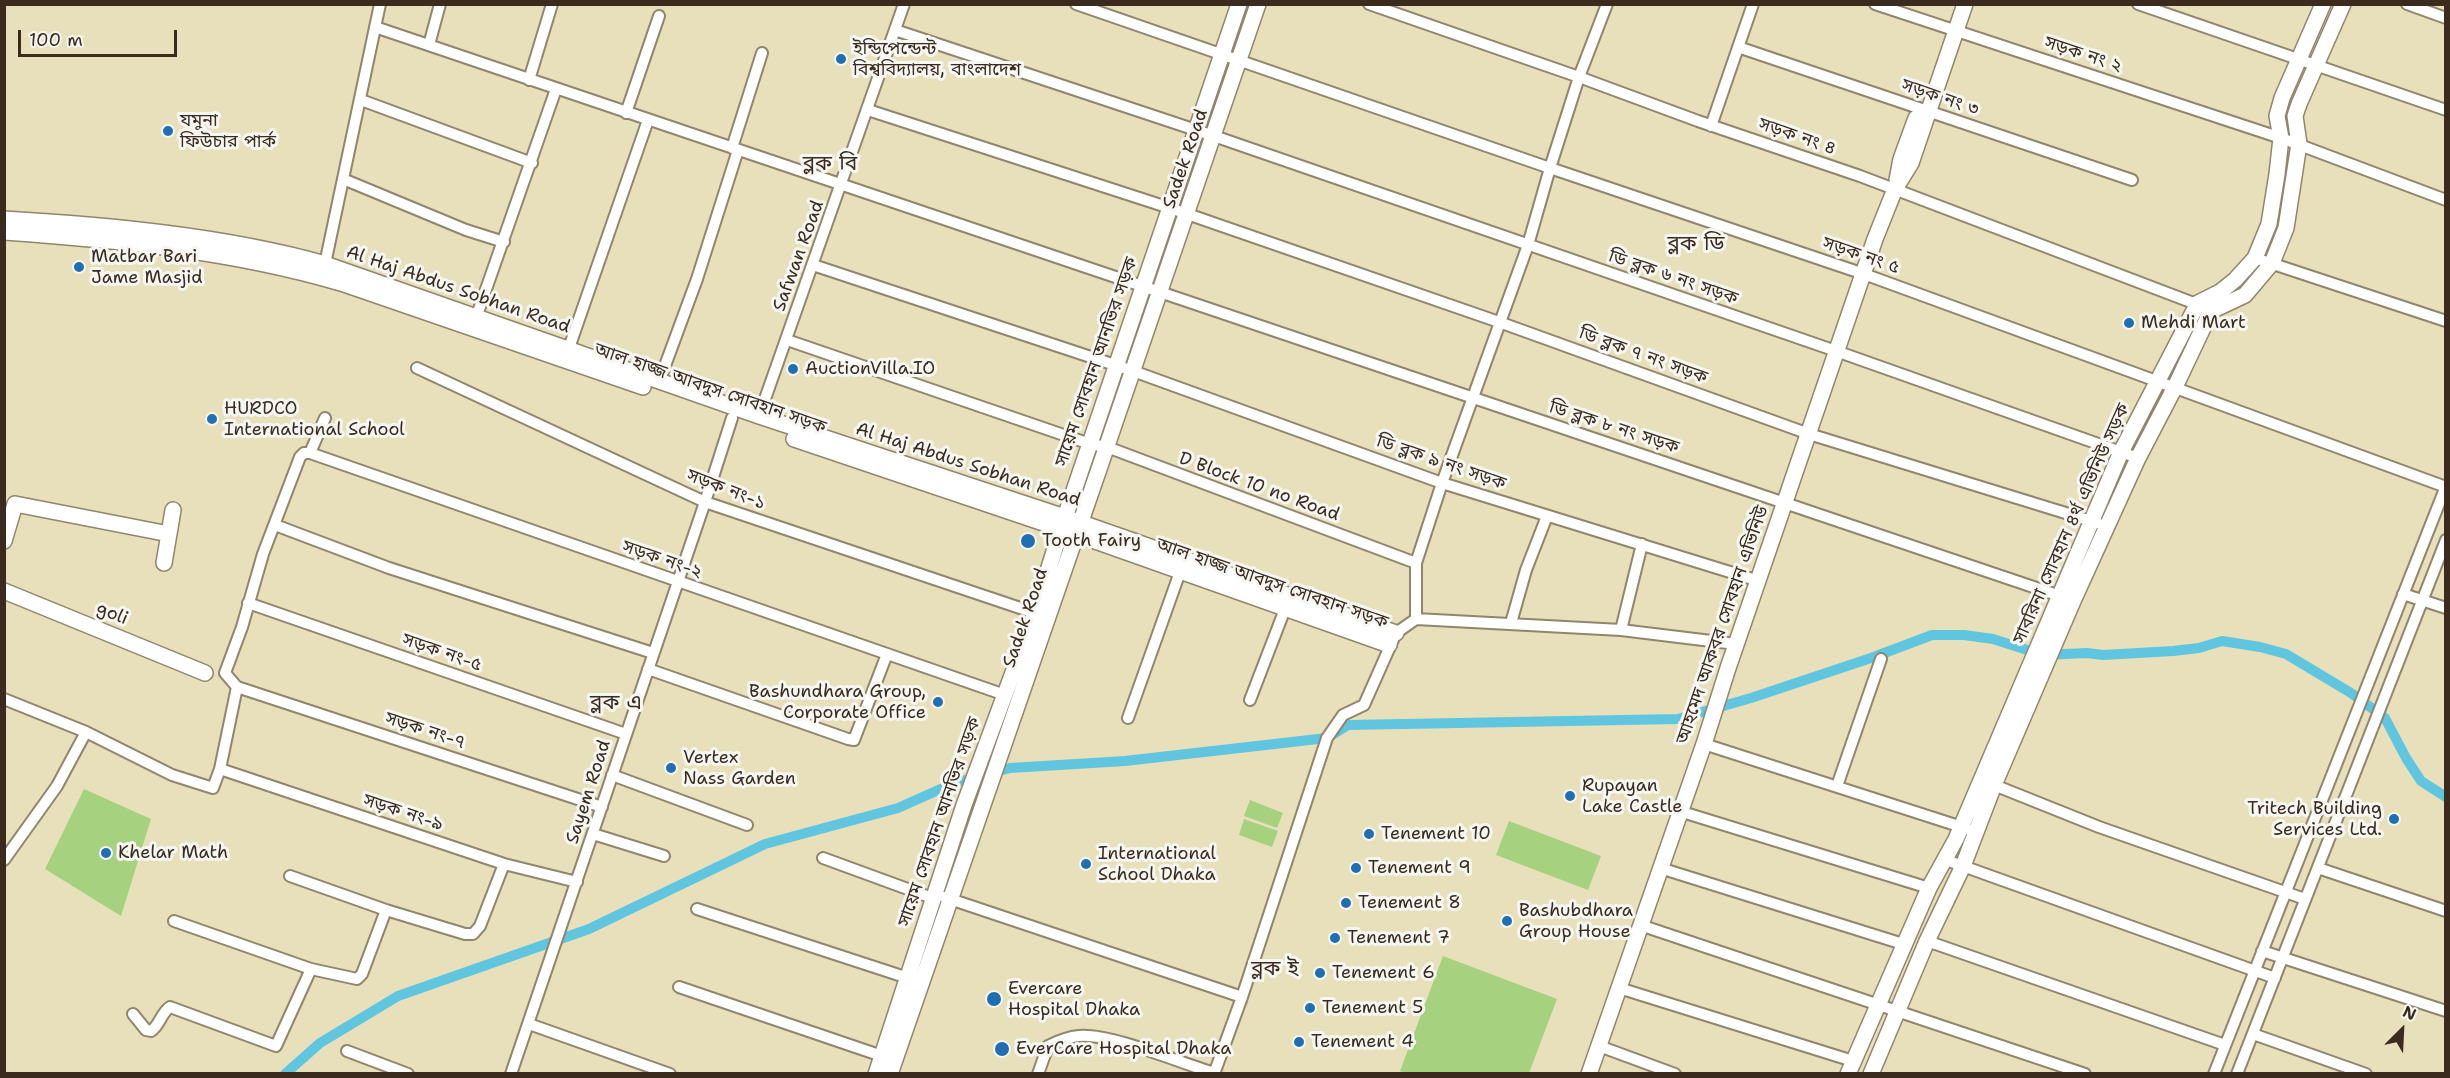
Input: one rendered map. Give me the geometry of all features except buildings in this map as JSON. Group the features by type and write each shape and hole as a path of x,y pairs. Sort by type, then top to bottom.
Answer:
{"street":[{"path":"325,264 380,4"},
{"path":"429,45 440,4"},
{"path":"529,80 552,4"},
{"name":"Safwan Road","path":"759,416 842,186 904,4"},
{"name":"সড়ক নং ৫","path":"1076,4 1864,274 2445,487"},
{"name":"সায়েম সোবহান আনভির সড়ক","path":"876,1074 964,805 1035,613 1063,523 1239,4"},
{"name":"Sadek Road","path":"890,1074 1258,4"},
{"name":"সড়ক নং ৪","path":"1369,4 1895,189 2204,307"},
{"path":"1416,619 1416,563 1442,483 1528,245 1579,77 1607,4"},
{"path":"1712,126 1753,4"},
{"name":"সড়ক নং ২","path":"1875,4 2299,144 2445,200"},
{"name":"আহমেদ আকবর সোবহান এভিনিউ","path":"1952,29 1955,4"},
{"name":"আহমেদ আকবর সোবহান এভিনিউ","path":"1589,1074 1704,744 1836,351 1895,189 1901,159 1924,110 1952,29 1965,4"},
{"path":"2138,4 2445,110"},
{"path":"2204,307 2235,280 2255,258 2269,224 2281,138 2277,116 2323,4"},
{"path":"2204,307 2245,295 2272,263 2286,228 2299,144 2295,116 2343,4"},
{"path":"2407,4 2445,18"},
{"path":"626,113 659,16"},
{"name":"ডি ব্লক ৮ নং সড়ক","path":"375,27 842,186 1144,285 1472,399 1785,502 2067,599"},
{"name":"ডি ব্লক ৬ নং সড়ক","path":"895,30 1197,130 2138,458"},
{"name":"সড়ক নং ৩","path":"1738,47 2132,180"},
{"path":"659,382 696,279 762,53"},
{"path":"476,318 556,89"},
{"path":"361,100 532,163"},
{"name":"ডি ব্লক ৭ নং সড়ক","path":"868,110 1170,208 1499,322 1809,434 2107,526"},
{"path":"569,348 648,120"},
{"path":"343,179 466,230 504,242"},
{"name":"Al Haj Abdus Sobhan Road","path":"4,219 147,232 268,251 325,264 1392,639"},
{"name":"আল হাজ্জ আবদুস সোবহান সড়ক","path":"4,232 145,244 298,271 352,286 732,418 1063,523"},
{"path":"2255,258 2445,321"},
{"name":"ডি ব্লক ৯ নং সড়ক","path":"813,265 1117,365 1442,483 1759,581"},
{"name":"সাবরিনা সোবহান ৪র্থ এভিনিউ সড়ক","path":"2067,599 2091,521 2121,452 2159,381 2204,307"},
{"name":"সাবরিনা সোবহান ৪র্থ এভিনিউ সড়ক","path":"1870,1074 1927,941 1963,866 2039,665 2067,599 2107,526 2138,458 2175,387 2204,307"},
{"name":"D Block 10 no Road","path":"787,340 1090,444 1107,447 1416,563"},
{"name":"সড়ক নং-১","path":"417,368 705,502 1035,613"},
{"path":"4,699 86,732 172,775 213,788 220,769 237,687 225,673 300,457 304,453 310,453 325,418"},
{"name":"Sayem Road","path":"511,1074 732,418"},
{"name":"সড়ক নং-২","path":"310,453 677,583 1005,695"},
{"path":"2214,1074 2445,487"},
{"path":"4,541 15,504 169,534"},
{"path":"164,563 173,510"},
{"path":"1511,623 1526,570 1547,516"},
{"path":"275,525 474,597 653,653"},
{"name":"আল হাজ্জ আবদুস সোবহান সড়ক","path":"1078,529 1180,572 1285,609 1392,639"},
{"path":"2237,1074 2445,540"},
{"path":"1621,630 1642,544"},
{"path":"1128,718 1180,572"},
{"name":"goli","path":"4,591 205,674"},
{"path":"2403,594 2445,608"},
{"name":"সড়ক নং-৫","path":"248,603 626,734"},
{"path":"1250,700 1285,609"},
{"path":"1038,1074 1047,1046 1061,1039 1079,1036 1100,1037 1214,1073 1242,998 1327,738 1343,715 1364,705 1392,639 1416,619 1621,630 1736,644"},
{"path":"648,669 848,740 854,740 887,654"},
{"path":"1837,786 1881,659"},
{"name":"সাবরিনা সোবহান ৪র্থ এভিনিউ সড়ক","path":"1850,1067 1929,888 1946,860 2039,665"},
{"name":"সড়ক নং-৭","path":"237,687 602,807"},
{"path":"4,860 57,786 86,732"},
{"path":"1704,744 1977,832"},
{"name":"সড়ক নং-৯","path":"220,769 504,864 577,882"},
{"path":"612,775 747,825"},
{"path":"1994,785 2099,827 2305,899"},
{"path":"1679,812 1929,888"},
{"path":"593,834 664,856"},
{"path":"823,858 935,897 952,898 1242,998"},
{"path":"1946,860 2275,978"},
{"path":"290,876 386,910 473,934 480,926 504,864"},
{"path":"1660,868 1903,944"},
{"path":"2318,868 2445,911"},
{"path":"697,909 908,978"},
{"path":"174,921 311,969 357,979 362,974 386,910"},
{"path":"1640,925 2085,1074"},
{"path":"1927,941 2225,1045"},
{"path":"2262,951 2445,1011"},
{"path":"133,1014 146,1030 151,1031 156,1028 164,1011 170,1007 276,1046 311,969"},
{"path":"679,987 882,1056"},
{"path":"1619,988 1850,1067"},
{"path":"529,1024 670,1074"},
{"path":"2253,1034 2366,1074"},
{"path":"1599,1046 1675,1074"},
{"path":"347,1051 408,1074"}],"green space":[{"path":"84,789 151,819 121,916 45,869"},
{"path":"1250,800 1283,813 1277,828 1244,816"},
{"path":"1244,819 1278,831 1272,847 1239,835"},
{"path":"1509,821 1601,856 1588,890 1496,855"},
{"path":"1443,956 1557,999 1529,1073 1407,1074 1400,1071"}],"waterway":[{"path":"285,1074 320,1043 398,996 589,929 765,844 898,808 954,783 1010,768 1125,761 1327,738 1348,725 1678,719 1751,698 1932,635 1964,635 1993,639 2043,655 2087,653 2103,655 2173,651 2199,648 2222,641 2286,654 2351,693 2385,718 2421,781 2446,797"}],"place":[{"name":"ইন্ডিপেন্ডেন্ট বিশ্ববিদ্যালয়, বাংলাদেশ","path":"841,59"},
{"name":"যমুনা ফিউচার পার্ক","path":"168,131"},
{"name":"Matbar Bari Jame Masjid","path":"79,267"},
{"name":"Mehdi Mart","path":"2129,323"},
{"name":"AuctionVilla.IO","path":"793,369"},
{"name":"HURDCO International School","path":"212,419"},
{"name":"Tooth Fairy","path":"1028,541"},
{"name":"Bashundhara Group, Corporate Office","path":"938,702"},
{"name":"Vertex Nass Garden","path":"671,768"},
{"name":"Rupayan Lake Castle","path":"1570,796"},
{"name":"Tritech Building Services Ltd.","path":"2394,819"},
{"name":"Tenement 10","path":"1369,834"},
{"name":"Khelar Math","path":"106,853"},
{"name":"International School Dhaka","path":"1086,864"},
{"name":"Tenement 9","path":"1356,868"},
{"name":"Tenement 8","path":"1346,903"},
{"name":"Bashubdhara Group House","path":"1507,921"},
{"name":"Tenement 7","path":"1335,938"},
{"name":"Tenement 6","path":"1320,973"},
{"name":"Evercare Hospital Dhaka","path":"994,999"},
{"name":"Tenement 5","path":"1310,1008"},
{"name":"Tenement 4","path":"1299,1042"},
{"name":"EverCare Hospital Dhaka","path":"1002,1049"}],"district":[{"name":"ব্লক বি","path":"830,165"},
{"name":"ব্লক ডি","path":"1696,245"},
{"name":"ব্লক এ","path":"616,704"},
{"name":"ব্লক ই","path":"1275,970"}]}
